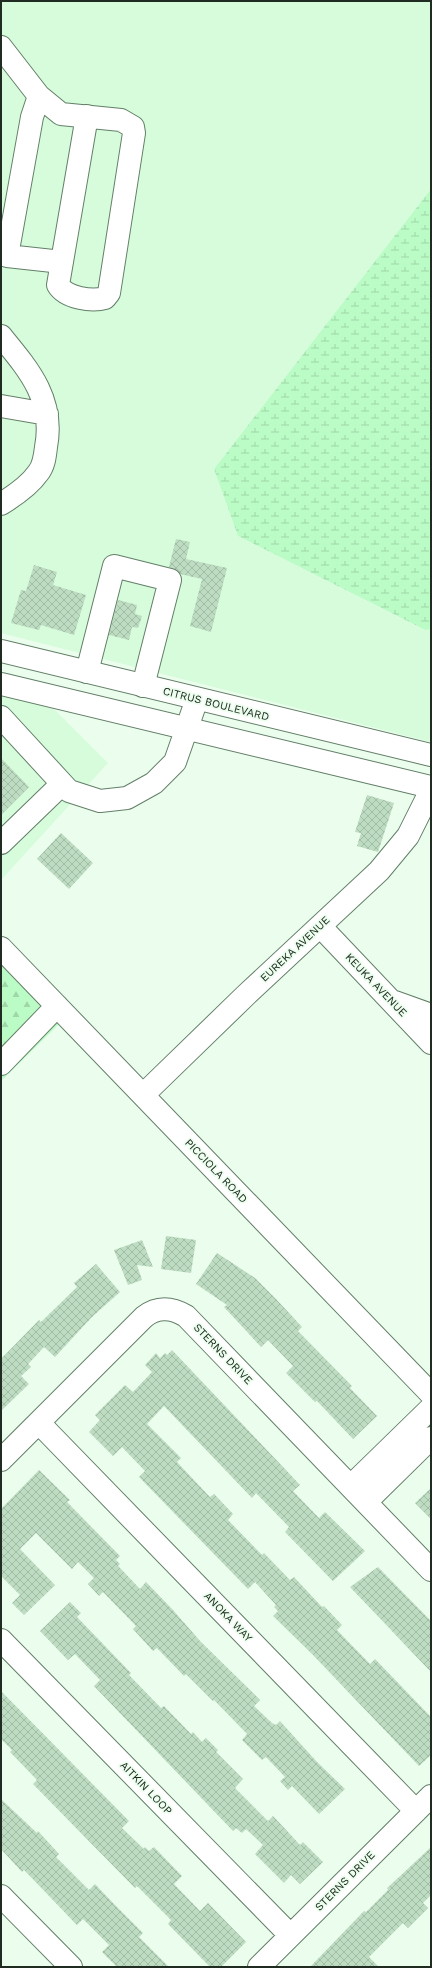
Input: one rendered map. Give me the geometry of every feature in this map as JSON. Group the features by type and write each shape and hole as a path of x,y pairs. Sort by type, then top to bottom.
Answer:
{"main road":[{"path":"1,47 39,96 61,114 87,116 121,120 133,127 134,133 109,293 105,298 97,301 62,291 58,285 87,116"},
{"path":"39,96 32,117 7,256 62,262"},
{"path":"1,336 27,367 40,389 47,414 47,443 43,463 38,473 26,487 1,504"},
{"path":"1,406 47,414"},
{"path":"89,662 114,566 170,580 146,676"},
{"name":"CITRUS BOULEVARD","path":"1,651 89,662 146,676 197,699 431,755"},
{"path":"1,684 431,789"},
{"path":"1,717 69,791 100,801 127,798 154,783 175,762 197,699"},
{"path":"251,744 324,750 396,768 420,770 431,768"},
{"path":"1,843 62,784"},
{"name":"EUREKA AVENUE","path":"143,1095 379,871 408,836 431,789"},
{"name":"KEUKA AVENUE","path":"320,926 431,1043"},
{"name":"PICCIOLA ROAD","path":"1,948 431,1394"},
{"path":"392,1001 431,1015"},
{"path":"1,1064 57,1006"},
{"name":"STERNS DRIVE","path":"1,1460 144,1317 150,1312 164,1309 176,1310 186,1316 431,1570"},
{"path":"351,1486 431,1408"},
{"name":"ANOKA WAY","path":"39,1422 424,1803"},
{"path":"366,1502 431,1438"},
{"name":"AITKIN LOOP","path":"1,1640 290,1936"},
{"name":"STERNS DRIVE","path":"259,1967 424,1803"},
{"path":"1,1896 71,1967"}],"shaded area":[{"path":"1,1 431,1 431,189 214,469 238,536 424,630 431,629 431,742 1,633"},
{"path":"1,692 48,703 108,763 1,880"}],"green space":[{"path":"431,189 431,629 425,630 238,536 214,469"},
{"path":"1,962 60,1023 1,1081"}],"building":[{"path":"176,539 190,542 186,559 227,568 211,632 190,626 202,579 180,574 169,567"},
{"path":"34,565 57,572 53,585 86,595 74,635 41,625 39,630 11,623 21,590 26,591"},
{"path":"118,600 137,605 135,614 142,616 138,628 132,627 129,640 109,635"},
{"path":"1,758 29,787 1,815"},
{"path":"367,795 394,803 378,852 357,846 361,833 355,832"},
{"path":"61,833 93,863 69,889 37,859"},
{"path":"166,1236 196,1240 191,1273 161,1269"},
{"path":"142,1240 153,1267 137,1265 142,1280 128,1285 114,1250"},
{"path":"217,1253 255,1278 276,1299 302,1327 298,1331 352,1386 350,1388 377,1416 353,1439 317,1401 315,1402 286,1373 293,1366 268,1340 261,1347 224,1307 227,1305 196,1284"},
{"path":"96,1264 120,1292 92,1317 55,1357 44,1347 28,1364 31,1367 21,1376 29,1384 1,1411 1,1359 39,1320 41,1322 77,1287 74,1283"},
{"path":"172,1350 300,1485 293,1491 319,1518 325,1512 365,1551 333,1581 285,1532 289,1527 256,1493 252,1498 164,1406 147,1424 181,1458 177,1462 210,1497 214,1494 233,1514 228,1520 262,1555 264,1553 290,1580 294,1577 322,1607 324,1606 342,1625 337,1630 370,1664 375,1659 431,1717 431,1755 419,1766 312,1654 273,1616 278,1611 274,1607 276,1605 255,1582 248,1589 139,1477 145,1471 122,1447 113,1456 89,1432 100,1420 95,1415 125,1385 133,1392 152,1372 145,1365 156,1353 160,1358 165,1353 167,1355"},
{"path":"39,1470 70,1500 67,1502 120,1556 116,1560 120,1564 118,1566 140,1589 146,1582 200,1641 260,1700 254,1706 272,1723 276,1725 280,1721 317,1762 345,1789 319,1814 292,1786 288,1790 280,1781 285,1777 266,1757 262,1760 242,1740 247,1734 214,1700 213,1701 186,1674 184,1676 157,1648 153,1651 133,1629 136,1626 103,1592 99,1596 88,1584 94,1578 78,1562 72,1569 36,1533 20,1549 55,1585 24,1615 12,1603 20,1595 1,1576 1,1509"},
{"path":"431,1488 431,1519 415,1503"},
{"path":"378,1567 431,1621 431,1672 350,1587"},
{"path":"70,1602 81,1613 77,1617 131,1673 129,1675 161,1708 164,1706 191,1734 193,1732 202,1742 206,1738 218,1750 216,1752 243,1779 235,1788 268,1821 273,1816 300,1845 303,1842 323,1862 300,1884 291,1875 284,1883 255,1854 263,1845 246,1829 242,1833 236,1828 233,1831 94,1686 100,1680 75,1654 68,1660 40,1631"},
{"path":"1,1691 129,1821 122,1828 144,1849 145,1847 149,1851 154,1847 182,1876 174,1884 200,1911 208,1903 246,1942 221,1967 210,1967 168,1924 171,1920 137,1886 135,1888 33,1784 37,1780 10,1752 12,1750 1,1739"},
{"path":"1,1799 37,1833 38,1831 59,1854 56,1857 89,1890 95,1884 143,1933 139,1937 169,1967 117,1967 102,1952 109,1945 83,1919 77,1925 24,1870 22,1872 1,1849"},
{"path":"431,1847 431,1895 423,1903 428,1908 408,1928 403,1923 369,1957 379,1967 310,1967 364,1911 366,1912 388,1890 387,1888"}]}
